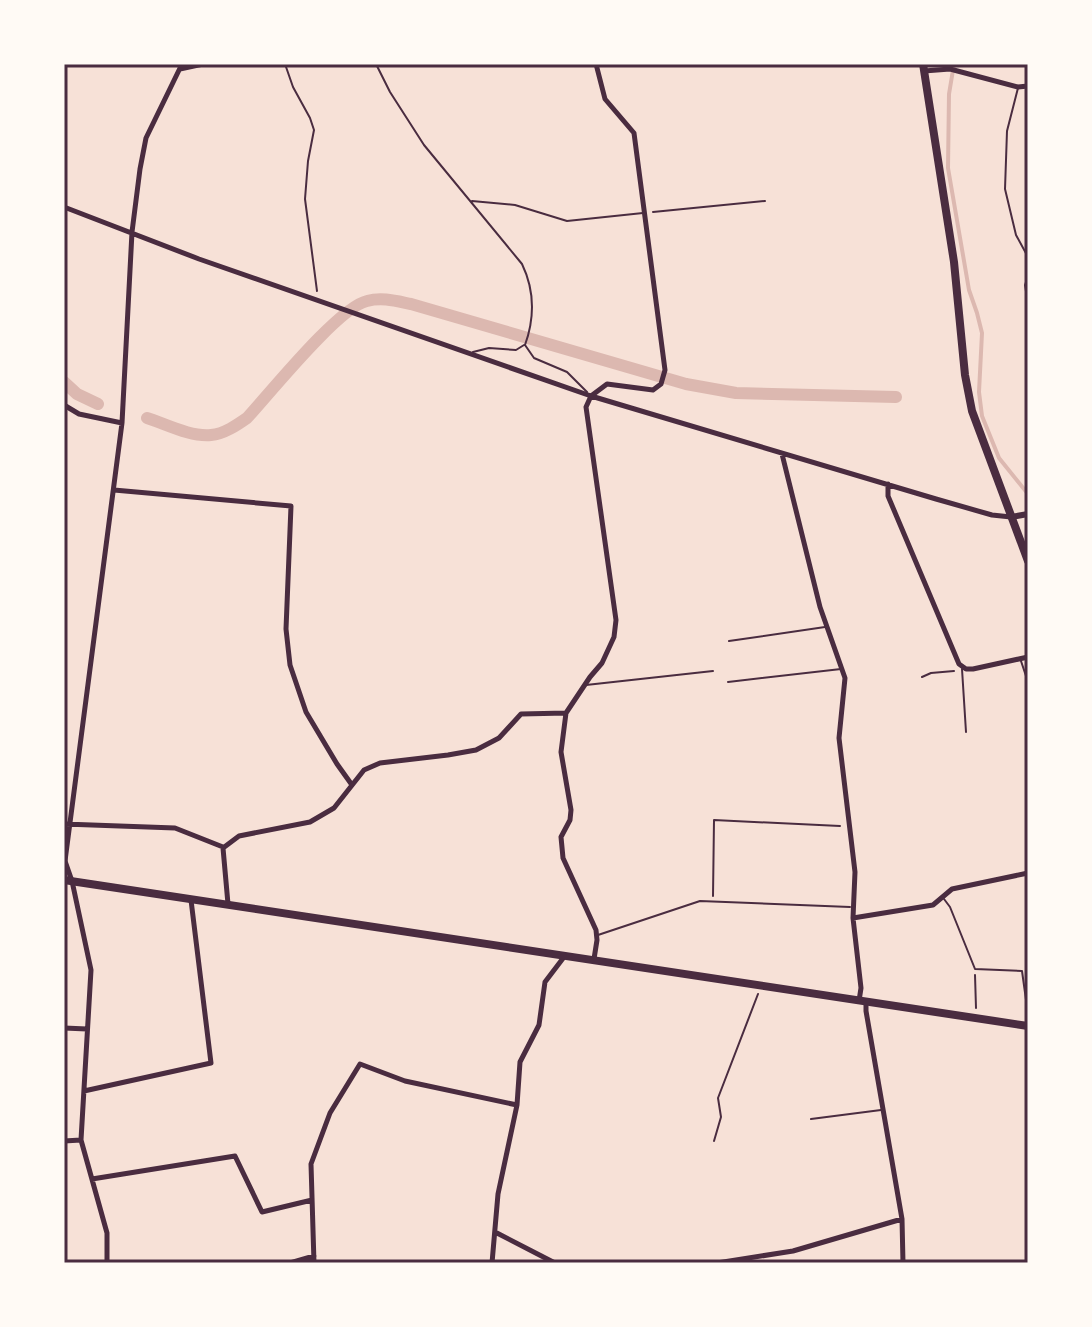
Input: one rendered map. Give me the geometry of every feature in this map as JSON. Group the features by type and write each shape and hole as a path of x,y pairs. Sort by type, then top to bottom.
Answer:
{"main road":[{"path":"923,67 954,262 968,394 977,429 1028,561"},
{"path":"68,881 1028,1026"}],"street":[{"path":"107,1263 107,1233 81,1140 91,970 68,881 65,861 67,825 122,423 132,232 140,169 146,138 181,67 203,64"},
{"path":"594,960 596,930 563,858 561,837 570,820 571,810 561,752 566,713 602,663 614,637 616,620 586,407 591,396 607,384 653,390 661,384 665,370 634,133 605,99 596,64"},
{"path":"923,67 950,69 1018,87 1028,86"},
{"path":"64,207 199,259 591,396 992,515 1011,517 1028,514"},
{"path":"64,405 79,414 122,423"},
{"path":"782,454 826,627 845,678 839,738 855,872 853,918 862,1002 902,1219 903,1263"},
{"path":"888,484 888,496 962,668 973,669 1028,657"},
{"path":"114,490 291,506 286,629 290,665 306,712 352,785"},
{"path":"223,848 239,836 310,822 334,808 364,770 380,763 476,750 499,738 521,714 566,713"},
{"path":"67,825 175,828 223,848"},
{"path":"223,848 228,905"},
{"path":"853,918 933,905 952,889 1028,873"},
{"path":"84,1091 211,1063 191,899"},
{"path":"492,1263 498,1194 517,1105 520,1062 539,1025 545,982 564,956"},
{"path":"64,1028 87,1029"},
{"path":"290,1263 314,1260 311,1164 330,1113 360,1064 405,1081 517,1105"},
{"path":"64,1141 81,1140"},
{"path":"92,1179 235,1156 262,1212 312,1200"},
{"path":"717,1263 793,1251 902,1219"},
{"path":"495,1232 555,1263"}],"lane":[{"path":"376,64 424,145 522,264 530,281 533,308 526,345 516,350 489,348 468,353"},
{"path":"1018,87 1007,131 1005,189 1016,235 1028,257"},
{"path":"471,200 515,205 567,221 644,213"},
{"path":"1028,276 1025,285 1028,304"},
{"path":"526,345 534,358 567,372 591,396"},
{"path":"729,641 826,627"},
{"path":"1020,659 1028,682"},
{"path":"962,668 966,732"},
{"path":"728,682 843,669"},
{"path":"585,685 713,671"},
{"path":"942,898 950,907 975,969 1022,971 1028,1026"},
{"path":"597,935 700,901 853,907"},
{"path":"811,1119 882,1110"}],"path":[{"path":"285,64 314,130 305,199 318,300"},
{"path":"644,213 765,201"},
{"path":"922,677 962,668"},
{"path":"713,901 714,820 849,826"},
{"path":"975,969 976,1018"},
{"path":"714,1141 721,1117 718,1098 761,986"}],"waterway":[{"path":"954,64 949,94 948,168 969,290 982,333 979,392 982,416 999,458 1028,494"},
{"path":"147,418 195,434 211,435 230,429 247,418 305,352 340,318 355,307 378,299 411,304 686,384 736,393 896,397"},
{"path":"64,382 77,394 98,404"}]}
